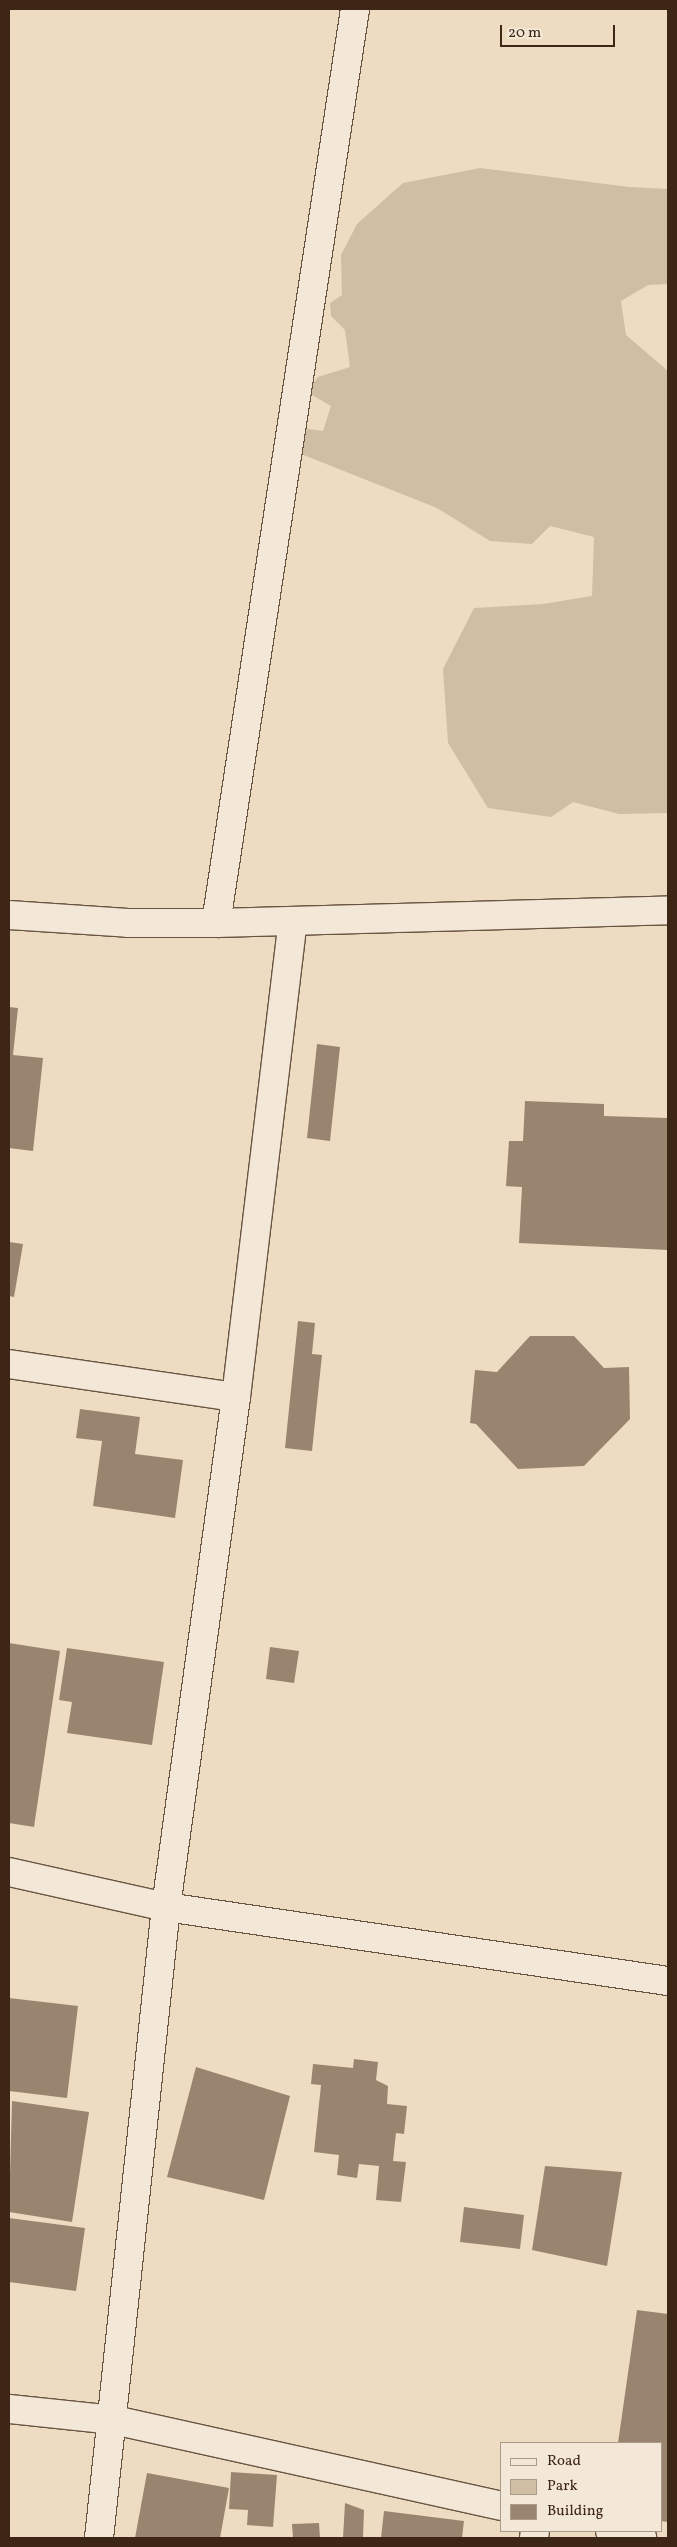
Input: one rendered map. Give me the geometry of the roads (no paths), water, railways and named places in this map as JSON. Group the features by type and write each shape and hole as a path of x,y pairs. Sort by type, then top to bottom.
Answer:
{"street":[{"path":"216,923 355,9"},
{"path":"9,915 128,923 216,923 668,910"},
{"path":"99,2538 114,2420 166,1907 236,1397 293,921"},
{"path":"9,1364 236,1397"},
{"path":"9,1872 166,1907 668,1981"},
{"path":"9,2409 114,2420 500,2506"},
{"path":"615,2532 642,2538"}]}
